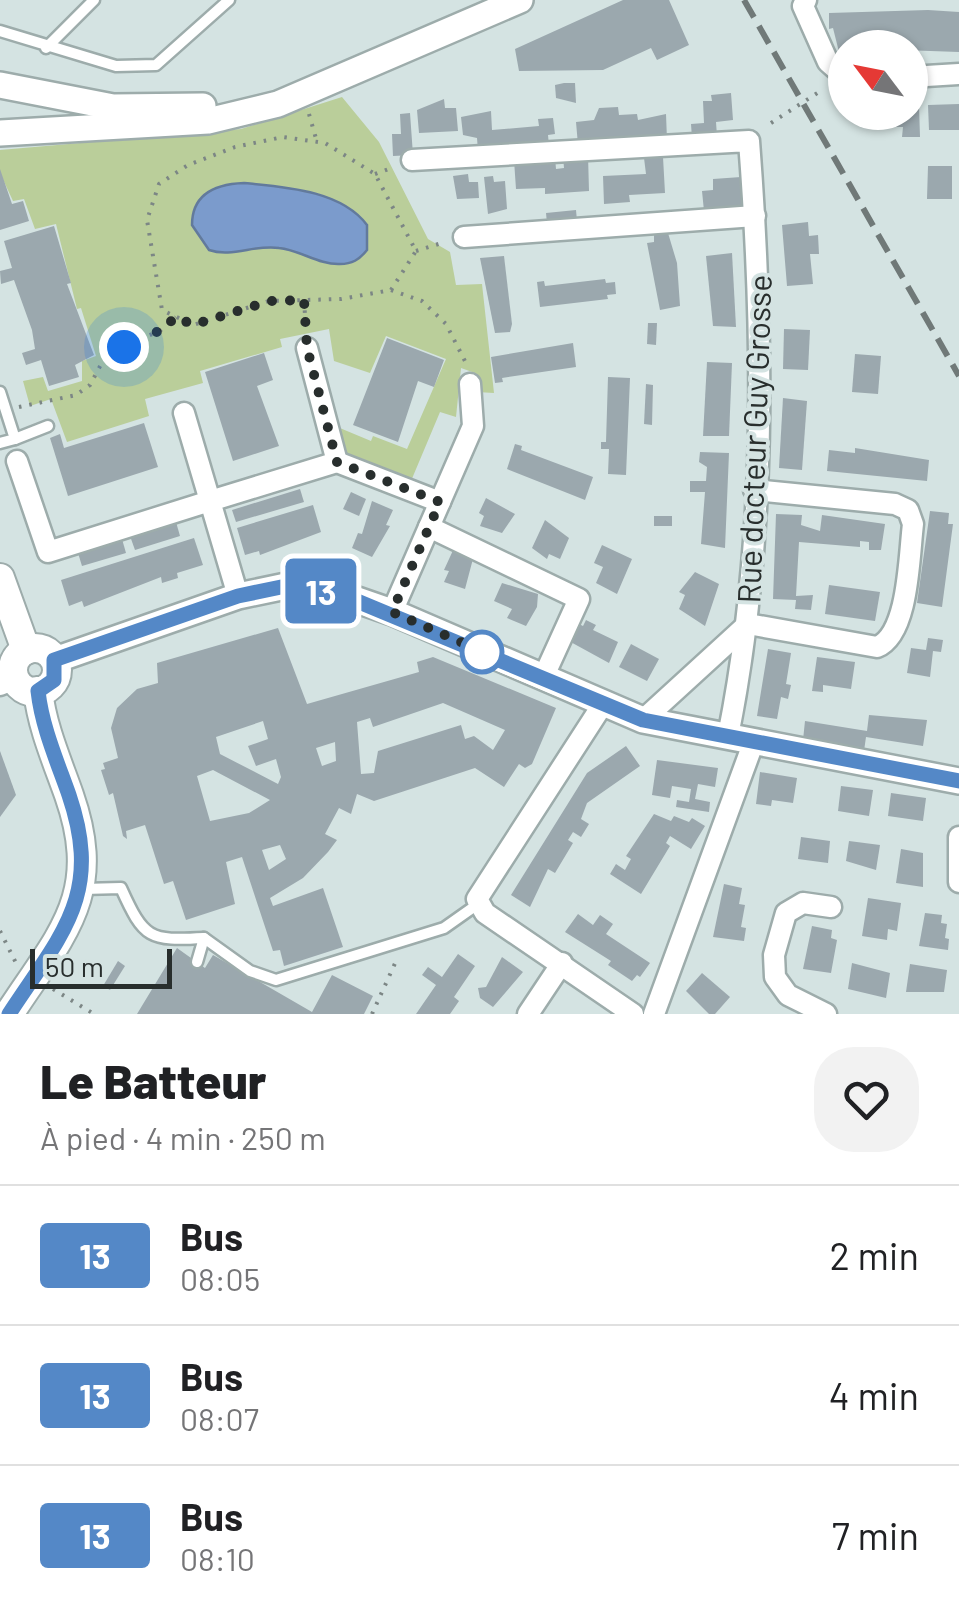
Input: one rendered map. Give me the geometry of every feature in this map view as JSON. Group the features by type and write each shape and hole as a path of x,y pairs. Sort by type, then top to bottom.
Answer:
{"main road":[{"path":"0,578 26,650"},
{"path":"18,685 54,680 54,660 45,650 26,650"},
{"path":"9,1014 41,981 82,889 86,859 80,827 41,714 18,685 14,666 26,650"}],"street":[{"path":"0,133 208,121 278,104 520,0"},
{"path":"806,0 803,6 828,62"},
{"path":"928,76 959,74"},
{"path":"0,85 113,108 210,106 350,76"},
{"name":"Rue docteur Guy Grosse","path":"412,160 749,141 761,303 748,624 728,736"},
{"path":"464,237 755,216"},
{"path":"307,348 337,462"},
{"path":"392,612 472,426 470,384"},
{"path":"184,413 238,596"},
{"path":"17,461 48,552 337,462 440,502"},
{"path":"643,720 748,624 877,647 884,644 900,620 913,524 908,510 895,504 754,490"},
{"path":"429,527 579,598 542,678"},
{"path":"54,660 238,596 286,586 340,594 392,612 643,720 959,780"},
{"path":"603,704 478,898 632,1014"},
{"path":"654,1014 754,741"},
{"path":"959,838 959,882"},
{"path":"826,1014 788,995 773,966 786,912 804,903 831,907"},
{"path":"528,1014 562,963"}],"lane":[{"path":"46,48 94,0"},
{"path":"0,32 116,66 156,64 229,0"},
{"path":"0,392 15,439"},
{"path":"0,444 48,426"},
{"path":"82,889 122,888 138,927 160,940 204,938 250,971 276,980 444,928 478,898"},
{"path":"197,962 204,938"}],"path":[{"path":"771,123 822,90"},
{"path":"308,110 317,142"},
{"path":"416,250 375,174 317,142 284,137 235,147 188,165 159,184 147,220 162,310 193,325 270,301 391,290 422,301 446,324 466,358 470,384"},
{"path":"391,290 416,250 464,237"},
{"path":"304,300 307,348"},
{"path":"6,411 42,399 76,395 90,385 106,355 161,330 176,317"},
{"path":"0,932 17,967 94,1014"},
{"path":"372,1014 405,940"}],"green space":[{"path":"342,97 379,142 428,239 450,252 456,285 482,284 494,393 477,392 475,373 461,368 456,417 440,412 411,481 345,455 335,426 371,441 373,436 407,449 446,359 386,336 370,373 334,361 329,329 280,339 282,347 200,371 203,383 145,399 149,416 67,442 51,399 30,406 23,381 43,377 48,391 82,381 82,361 96,356 81,308 77,309 56,224 35,229 24,199 13,201 0,173 0,150 241,129"}],"water":[{"path":"244,183 311,192 342,204 367,225 367,250 355,261 340,264 279,248 209,250 192,225 196,205 215,189"}],"building":[{"path":"623,0 669,0 689,45 657,60 651,48 603,70 519,71 515,49"},
{"path":"959,12 959,52 928,51 928,30 829,29 829,13"},
{"path":"575,83 576,103 556,98 555,85"},
{"path":"731,93 733,120 716,122 717,136 692,138 691,124 704,123 703,101 712,101 711,95"},
{"path":"444,99 445,108 456,108 458,131 419,133 417,110"},
{"path":"959,104 959,130 929,130 928,105"},
{"path":"618,107 619,115 637,114 638,120 666,114 667,140 578,145 576,122 594,120 599,108"},
{"path":"491,111 492,130 539,126 538,119 553,118 555,134 548,135 549,146 478,151 477,138 463,135 461,117"},
{"path":"410,113 413,155 393,156 392,134 401,134 400,114"},
{"path":"903,130 920,130 920,137 902,137"},
{"path":"588,155 589,191 545,194 545,188 516,189 514,160 555,157 556,169 564,168 563,156"},
{"path":"663,157 665,193 629,195 630,202 604,204 603,176 646,174 644,158"},
{"path":"928,166 952,166 952,199 927,199"},
{"path":"0,169 12,204 23,201 29,221 0,230"},
{"path":"468,174 469,182 478,182 479,198 457,199 453,176"},
{"path":"493,176 494,182 505,181 507,209 488,214 484,177"},
{"path":"741,177 742,208 704,211 702,191 713,190 713,179"},
{"path":"576,210 577,221 547,223 546,213"},
{"path":"808,222 809,236 818,235 819,254 810,254 813,284 787,286 782,225"},
{"path":"54,226 71,283 67,284 94,355 75,365 79,377 49,386 41,360 26,365 22,353 35,349 32,330 14,280 1,284 0,271 12,268 4,241"},
{"path":"668,233 677,263 680,306 660,310 647,243 654,242 654,234"},
{"path":"732,253 736,327 713,326 706,256"},
{"path":"504,256 512,324 510,332 495,333 480,258"},
{"path":"605,279 606,283 615,282 616,294 607,295 608,299 540,307 537,282 544,281 545,286"},
{"path":"648,323 657,323 656,345 647,344"},
{"path":"784,329 810,330 808,370 783,369"},
{"path":"387,338 444,360 434,387 418,381 398,442 353,425"},
{"path":"573,343 576,367 502,378 503,382 495,383 491,357"},
{"path":"264,353 273,380 257,386 279,446 233,461 205,372"},
{"path":"855,354 881,356 878,394 852,392"},
{"path":"707,362 732,363 729,436 703,436"},
{"path":"608,377 630,378 626,475 608,474 609,449 601,449 601,442 606,442"},
{"path":"646,384 653,385 652,425 644,424"},
{"path":"783,398 807,401 802,470 779,468"},
{"path":"144,423 158,467 68,496 50,438 60,434 64,448"},
{"path":"515,444 522,446 521,450 593,477 585,500 507,469"},
{"path":"855,448 929,460 927,481 827,471 829,450 855,453"},
{"path":"700,452 729,453 725,548 701,544 705,492 690,492 690,481 706,481 707,467 699,462"},
{"path":"300,489 304,502 236,522 232,510"},
{"path":"351,492 366,499 359,516 343,509"},
{"path":"486,498 515,514 502,533 480,526 484,516 479,513"},
{"path":"372,501 393,510 386,525 390,526 372,557 352,548 358,533 362,534"},
{"path":"313,505 321,532 260,555 259,551 245,555 237,528"},
{"path":"930,511 949,513 948,524 953,524 942,607 917,603"},
{"path":"776,514 802,515 801,525 820,531 822,515 885,524 881,550 869,550 869,542 860,541 860,547 799,542 796,596 813,595 811,610 795,609 796,600 773,599"},
{"path":"654,516 672,516 672,526 654,526"},
{"path":"545,520 569,538 560,559 549,554 547,559 532,548"},
{"path":"176,522 180,536 135,550 130,536"},
{"path":"194,538 203,565 177,573 178,578 162,583 161,577 84,607 82,601 69,606 61,580"},
{"path":"122,539 126,553 82,566 78,553"},
{"path":"602,545 632,559 617,594 596,583 603,567 594,563"},
{"path":"455,546 474,555 465,589 444,582 449,571 444,570"},
{"path":"695,572 719,584 705,626 679,609 685,595 679,592"},
{"path":"502,583 538,594 537,607 526,626 507,618 512,609 494,601"},
{"path":"829,585 880,592 875,621 825,614"},
{"path":"586,620 596,625 593,630 618,642 609,663 567,640 575,622 583,626"},
{"path":"278,628 307,704 419,672 417,662 433,657 556,708 532,764 525,768 519,764 504,787 475,768 374,801 357,794 351,814 339,808 325,834 337,840 328,852 303,878 270,898 273,906 323,888 343,947 284,966 280,950 273,951 242,857 226,862 235,904 186,920 173,881 164,884 145,825 126,831 127,839 123,836 113,793 109,795 101,770 105,769 103,763 118,758 111,728 117,708 137,689 158,683 157,663","holes":["443,703 505,730 493,750 474,736 465,739 461,725 378,751 374,773 361,774 357,722 370,718 373,727","263,721 268,739 248,746 256,766 276,759 281,777 278,784 220,754 216,737","335,742 336,761 322,766 316,748","213,770 270,800 249,813 210,821 197,776","280,845 286,859 269,870 262,850"]},
{"path":"928,638 943,640 941,652 933,651 930,677 907,673 911,648 926,650"},
{"path":"631,644 659,659 647,681 619,667"},
{"path":"768,649 791,653 786,684 791,685 788,699 781,697 777,719 757,716"},
{"path":"817,657 855,662 851,689 823,685 823,692 812,691"},
{"path":"869,715 927,720 923,746 866,737 864,751 803,740 805,721 867,731"},
{"path":"626,746 640,766 587,803 581,819 589,824 581,837 573,832 568,840 573,843 555,873 548,869 530,907 511,895 587,773"},
{"path":"0,751 16,795 0,817"},
{"path":"657,760 718,768 715,787 698,784 695,799 710,802 709,812 676,807 677,800 689,802 691,789 672,786 670,798 652,795"},
{"path":"760,772 797,778 793,803 772,800 771,806 756,804"},
{"path":"841,786 873,790 869,816 838,811"},
{"path":"891,793 926,798 923,821 888,816"},
{"path":"654,814 671,821 674,816 689,822 692,818 705,826 691,849 670,836 666,843 670,846 641,894 610,874 616,864 625,870 631,859 626,856"},
{"path":"801,837 830,841 828,863 798,859"},
{"path":"849,841 880,845 876,870 846,861"},
{"path":"901,849 923,853 923,887 896,883"},
{"path":"724,884 742,888 739,904 745,905 741,927 746,928 744,941 713,937"},
{"path":"868,898 901,903 897,931 888,929 887,940 862,936"},
{"path":"925,913 942,915 941,923 947,924 948,950 919,946"},
{"path":"578,914 593,925 600,915 613,924 606,934 650,963 640,977 637,975 632,981 608,965 611,961 565,932"},
{"path":"812,926 832,930 831,938 837,940 831,973 803,969"},
{"path":"177,948 205,968 213,955 312,1012 332,975 373,996 364,1014 137,1014"},
{"path":"458,954 475,966 454,997 459,1001 450,1014 416,1014 436,985 422,975 428,967 442,977"},
{"path":"502,957 523,972 493,1007 480,998 478,988 486,987"},
{"path":"118,961 125,966 110,990 103,986"},
{"path":"852,963 890,973 886,998 848,989"},
{"path":"910,964 947,970 944,992 906,992"},
{"path":"702,973 730,997 715,1014 709,1014 686,991"}],"railway":[{"path":"744,0 959,376"}],"bus line":[{"name":"13","path":"9,1014 72,910 82,889 86,859 80,827 41,714 38,691 54,680 54,660 76,649 238,596 286,586 340,594 392,612 643,720 959,781"}],"route":[{"path":"124,347 161,330 176,317 193,325 270,301 304,300 307,348 337,462 440,502 392,612 488,654 482,652"}]}
